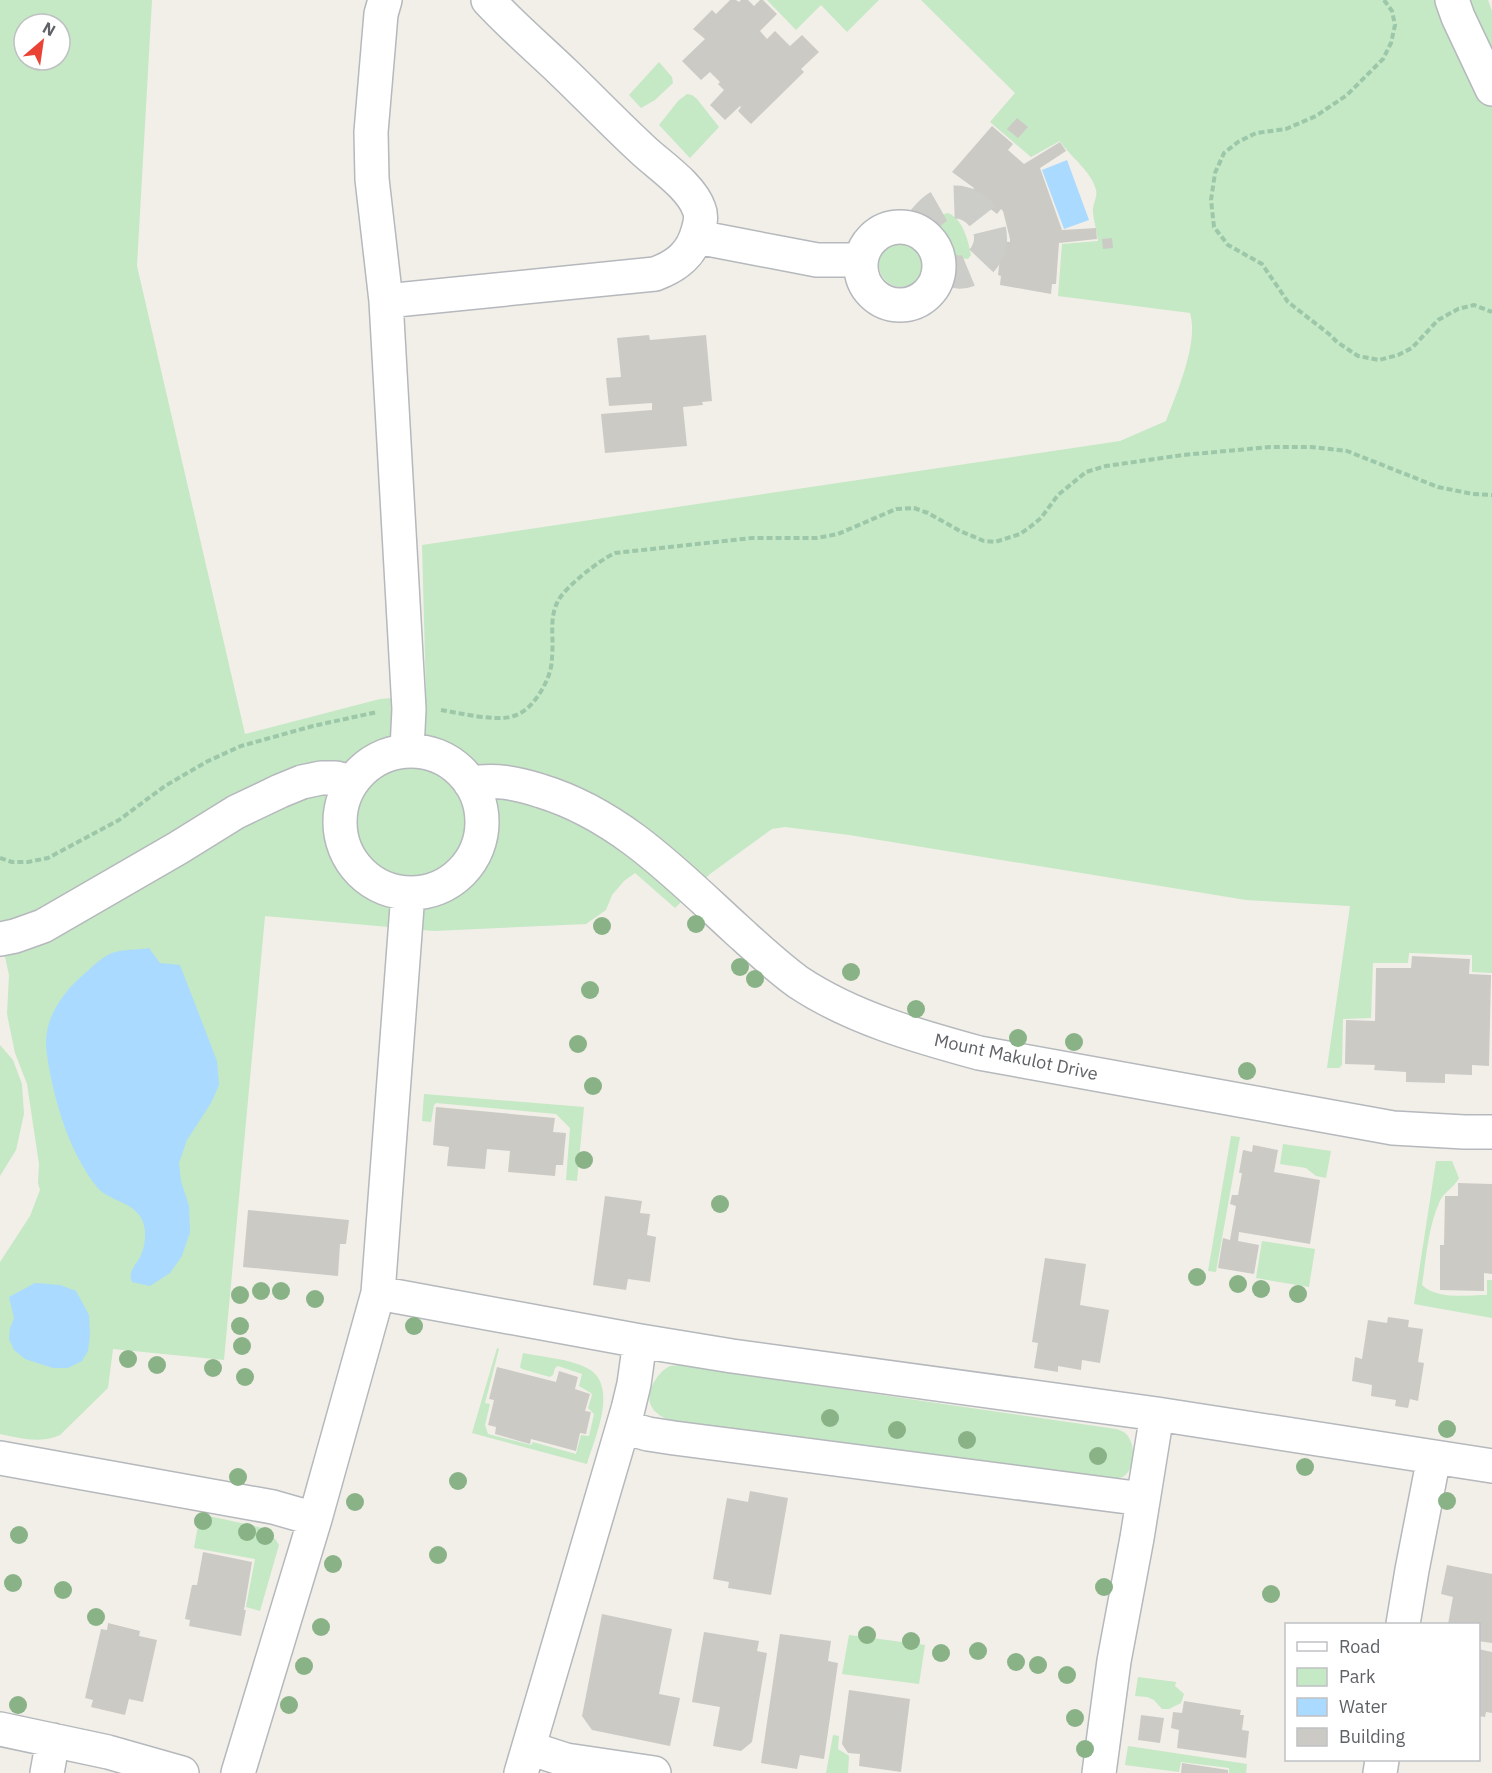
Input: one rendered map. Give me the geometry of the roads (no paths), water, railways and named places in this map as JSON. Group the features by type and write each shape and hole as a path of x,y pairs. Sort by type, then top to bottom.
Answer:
{"street":[{"path":"385,0 381,14 371,132 372,179 386,301 409,709 407,750"},
{"path":"386,301 656,274 682,261 692,249 697,237 700,211 687,190 657,164 488,0"},
{"path":"1452,0 1462,27 1492,89"},
{"path":"697,237 817,260 861,260"},
{"path":"407,750 428,752 447,760 464,772 477,793 483,816 481,840 471,862 454,880 432,890 408,893 385,888 364,876 349,857 341,835 340,811 347,788 362,770 383,756 407,750"},
{"path":"0,939 43,926 178,849 236,812 280,791 302,782 321,778 336,778 352,782"},
{"name":"Mount Makulot Drive","path":"470,783 487,780 513,782 562,797 601,817 660,860 767,957 798,982 836,1004 928,1039 979,1053 1393,1128 1492,1132"},
{"path":"238,1773 315,1519 378,1293 408,893"},
{"path":"378,1293 732,1356 1157,1414 1492,1466"},
{"path":"640,1341 634,1384 623,1427 525,1760 566,1760 654,1773"},
{"path":"1099,1773 1116,1650 1157,1414"},
{"path":"623,1427 674,1438 1143,1499"},
{"path":"1403,1623 1434,1457"},
{"path":"0,1458 273,1507 315,1519"},
{"path":"0,1729 53,1740 106,1762 182,1773"},
{"path":"47,1773 53,1740"}],"water":[{"path":"1067,160 1089,220 1064,229 1042,170"},
{"path":"149,948 160,963 180,965 217,1061 219,1085 211,1103 187,1140 179,1163 181,1181 189,1206 190,1232 182,1256 170,1273 150,1286 132,1282 131,1278 131,1271 144,1245 143,1222 134,1210 102,1192 80,1161 57,1103 46,1042 49,1024 56,1008 65,994 83,975 112,953"},
{"path":"35,1283 60,1285 76,1291 89,1315 88,1351 82,1361 68,1368 53,1368 25,1359 14,1350 9,1339 14,1318 9,1297"}],"tunnel":[{"path":"916,230 932,211 948,203 961,203 973,207 982,216 989,227 991,240 987,252 978,264 964,272 939,266"}]}
